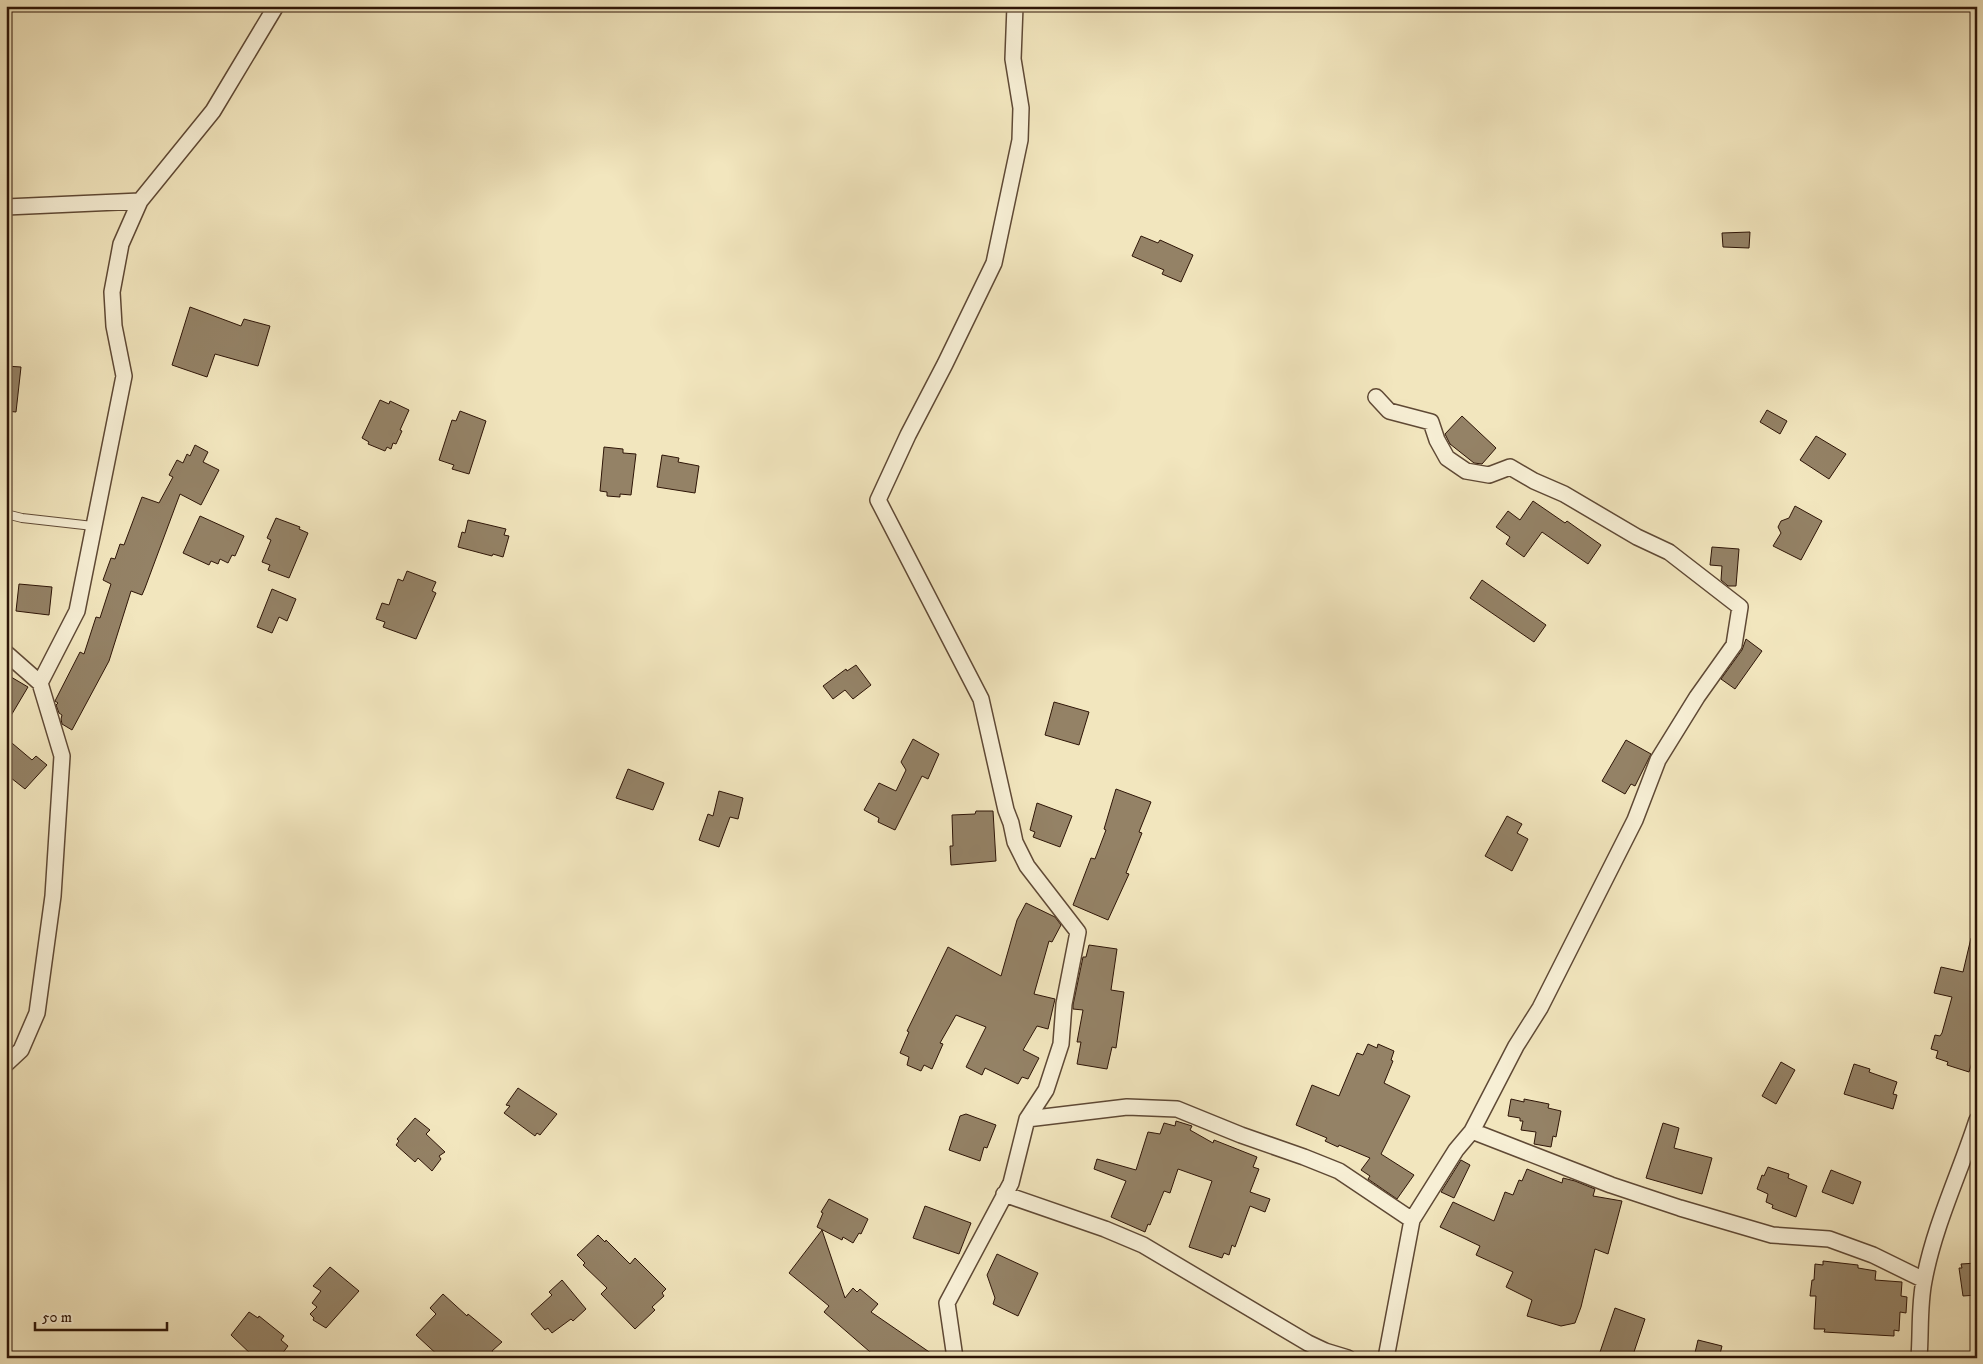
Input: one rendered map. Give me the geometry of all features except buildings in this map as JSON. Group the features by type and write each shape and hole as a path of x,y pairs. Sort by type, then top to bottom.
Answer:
{"street":[{"path":"40,683 77,611 124,376 114,326 112,292 121,244 140,201 213,111 276,6"},
{"path":"955,1358 947,1303 1011,1183 1027,1120 1046,1090 1061,1044 1064,1004 1078,932 1027,866 1015,842 981,699 878,500 908,435 946,364 994,264 1020,140 1021,108 1013,59 1015,6"},
{"path":"6,207 140,201"},
{"path":"1376,397 1388,411 1431,422 1436,440 1447,458 1466,470 1489,474 1510,467 1534,481 1581,503 1637,537 1669,552 1725,593 1740,607 1734,645 1697,697 1658,760 1635,820 1540,1008 1516,1046 1472,1131 1456,1150 1412,1220 1386,1358"},
{"path":"6,653 40,683 62,756 53,896 37,1013 21,1050 6,1064"},
{"path":"1027,1120 1127,1107 1178,1109 1241,1135 1339,1171 1412,1220"},
{"path":"1918,1358 1920,1309 1924,1280 1939,1228 1977,1120"},
{"path":"1472,1131 1611,1185 1680,1208 1772,1235 1829,1239 1873,1254 1924,1280"},
{"path":"1004,1194 1143,1244 1308,1343 1325,1351 1348,1358"}],"lane":[{"path":"6,514 31,520 93,526"}]}
